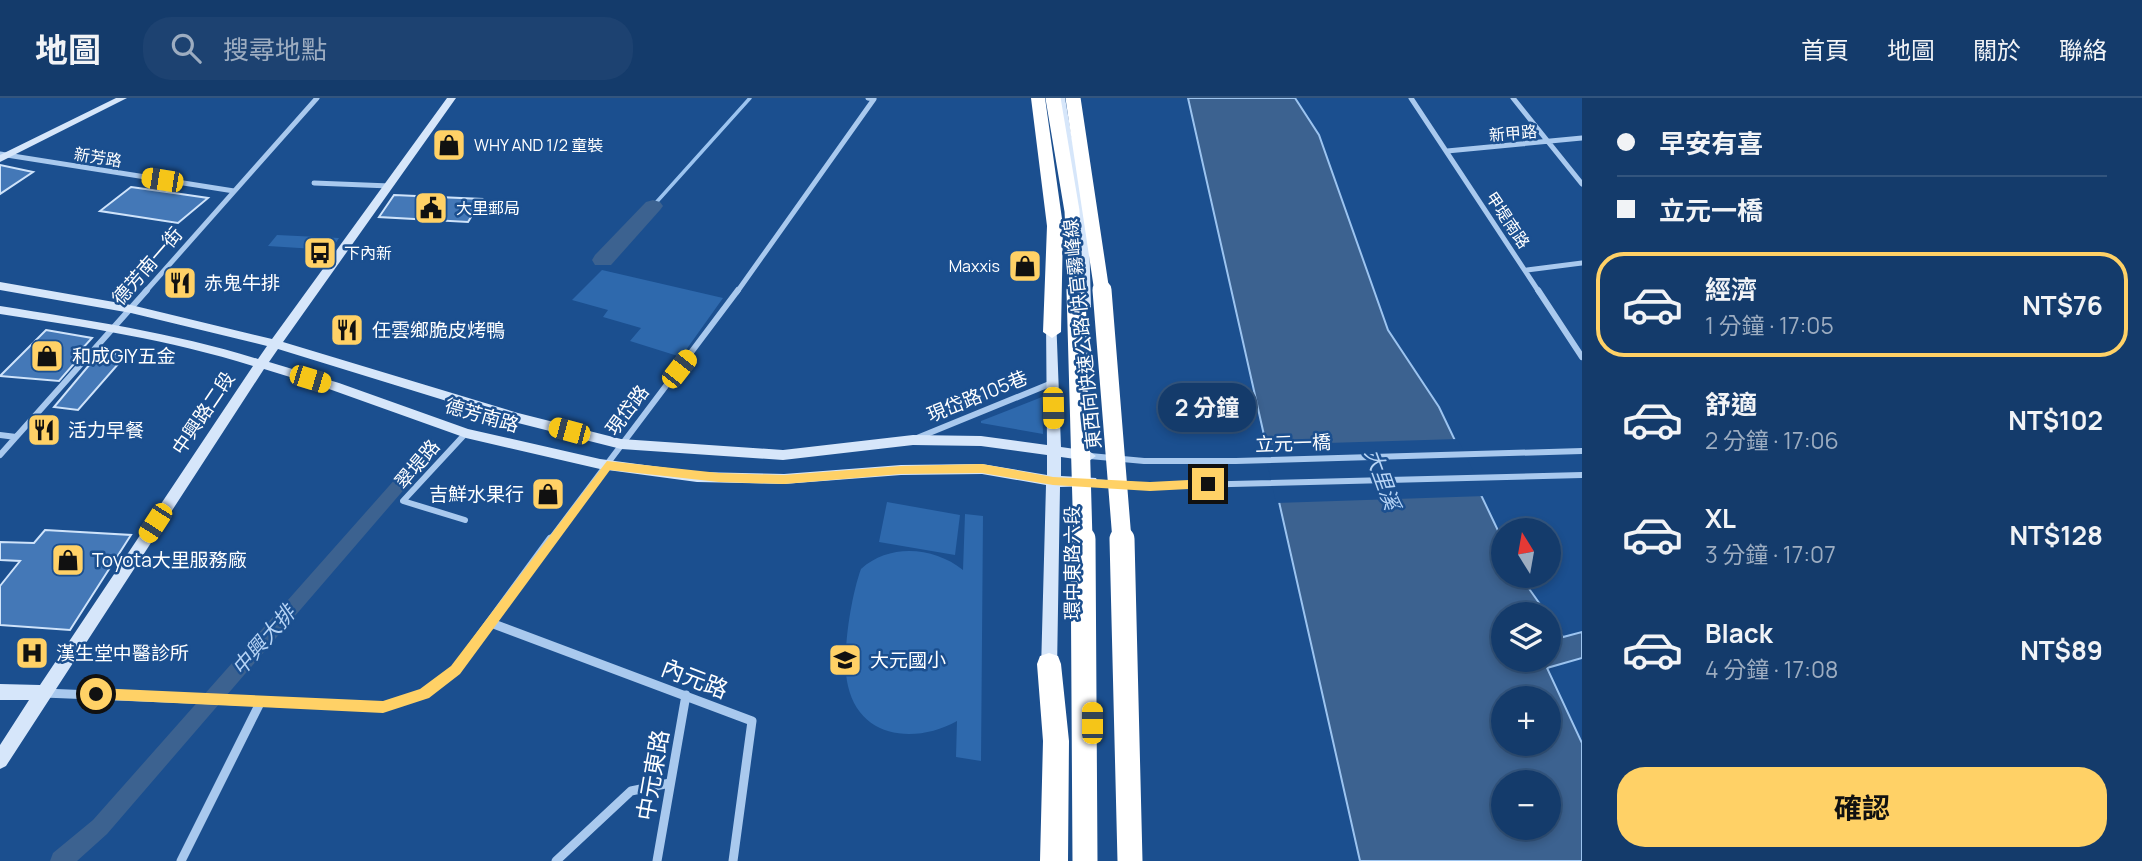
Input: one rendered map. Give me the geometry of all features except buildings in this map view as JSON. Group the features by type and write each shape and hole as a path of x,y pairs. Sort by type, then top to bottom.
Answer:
{"highway":[{"path":"1036,98 1055,226 1052,332"},
{"name":"東西向快速公路 快官霧峰線","path":"1053,98 1072,211 1077,306 1086,633 1085,861"},
{"name":"東西向快速公路 快官霧峰線","path":"1073,98 1100,259 1113,381 1129,640 1130,861"},
{"path":"1049,664 1056,741 1054,861"}],"street":[{"path":"2,156 123,98"},
{"name":"德芳南一街","path":"0,455 317,98"},
{"name":"中興路二段","path":"0,760 261,364 452,98"},
{"name":"環中東路六段","path":"1061,98 1084,234 1091,482 1093,861"},
{"name":"甲堤南路","path":"1411,98 1582,357"},
{"path":"1513,98 1582,184"},
{"name":"現岱路","path":"44,693 383,707 424,694 455,670 491,623 621,444 709,331 871,99"},
{"name":"新甲路","path":"1447,151 1582,138"},
{"name":"新芳路","path":"2,156 234,191"},
{"path":"314,183 391,186"},
{"path":"1527,270 1582,263"},
{"name":"德芳南路","path":"0,286 131,309 275,344 518,418 621,444 783,455 913,440 981,441 1090,456"},
{"name":"德芳南路","path":"0,310 200,345 466,433 607,465 698,477 784,479 901,470 982,468 1053,481 1091,482"},
{"name":"環中東路六段","path":"1041,861 1053,481 1052,332"},
{"name":"現岱路105巷","path":"913,440 1052,383"},
{"name":"翠堤路","path":"465,520 403,501 466,433"},
{"path":"0,435 16,437"},
{"name":"立元一橋","path":"1090,456 1144,461 1236,461 1582,451"},
{"name":"立元一橋","path":"1091,482 1150,486 1334,479 1582,475"},
{"name":"內元路","path":"491,623 752,721 733,861"},
{"path":"0,692 44,693"},
{"name":"中元東路","path":"657,861 686,695"},
{"path":"181,861 261,701"},
{"path":"556,861 631,790 670,783"}],"shaded area":[{"path":"277,235 339,238 331,250 268,246"},
{"path":"602,270 723,298 681,357 630,341 641,328 603,317 608,310 572,300"},
{"path":"1042,397 1043,434 981,423 981,421"},
{"path":"887,502 960,515 955,555 879,542"},
{"path":"965,514 983,516 981,761 956,757 957,721 924,733 908,734 877,726 864,717 854,704 846,674 848,627 861,569 885,555 912,551 939,556 963,570"}],"water":[{"name":"大里溪","path":"1188,98 1295,98 1319,135 1388,330 1439,407 1492,518 1491,588 1529,588 1538,602 1491,602 1491,672 1549,672 1555,686 1491,686 1491,756 1561,756 1561,698 1582,743 1582,861 1360,861"},
{"path":"1582,632 1582,658 1561,664 1561,634 1563,637"}],"pier":[{"path":"1458,439 1485,496 1276,503 1263,445"}],"waterway":[{"path":"653,206 750,98"},
{"path":"603,260 653,206"},
{"name":"中興大排","path":"61,861 100,827 433,446"}],"place":[{"name":"WHY AND 1/2 童裝","path":"449,145"},
{"name":"大里郵局","path":"431,208"},
{"name":"下內新","path":"320,253"},
{"name":"Maxxis","path":"1025,266"},
{"name":"赤鬼牛排","path":"180,283"},
{"name":"任雲鄉脆皮烤鴨","path":"347,330"},
{"name":"和成GIY五金","path":"47,356"},
{"name":"活力早餐","path":"44,430"},
{"name":"吉鮮水果行","path":"548,494"},
{"name":"Toyota大里服務廠","path":"68,560"},
{"name":"漢生堂中醫診所","path":"32,653"},
{"name":"大元國小","path":"845,660"}],"route":[{"path":"96,694 383,707 424,694 455,670 607,465 719,478 784,479 901,470 982,468 1053,481 1150,486 1208,484"}]}
